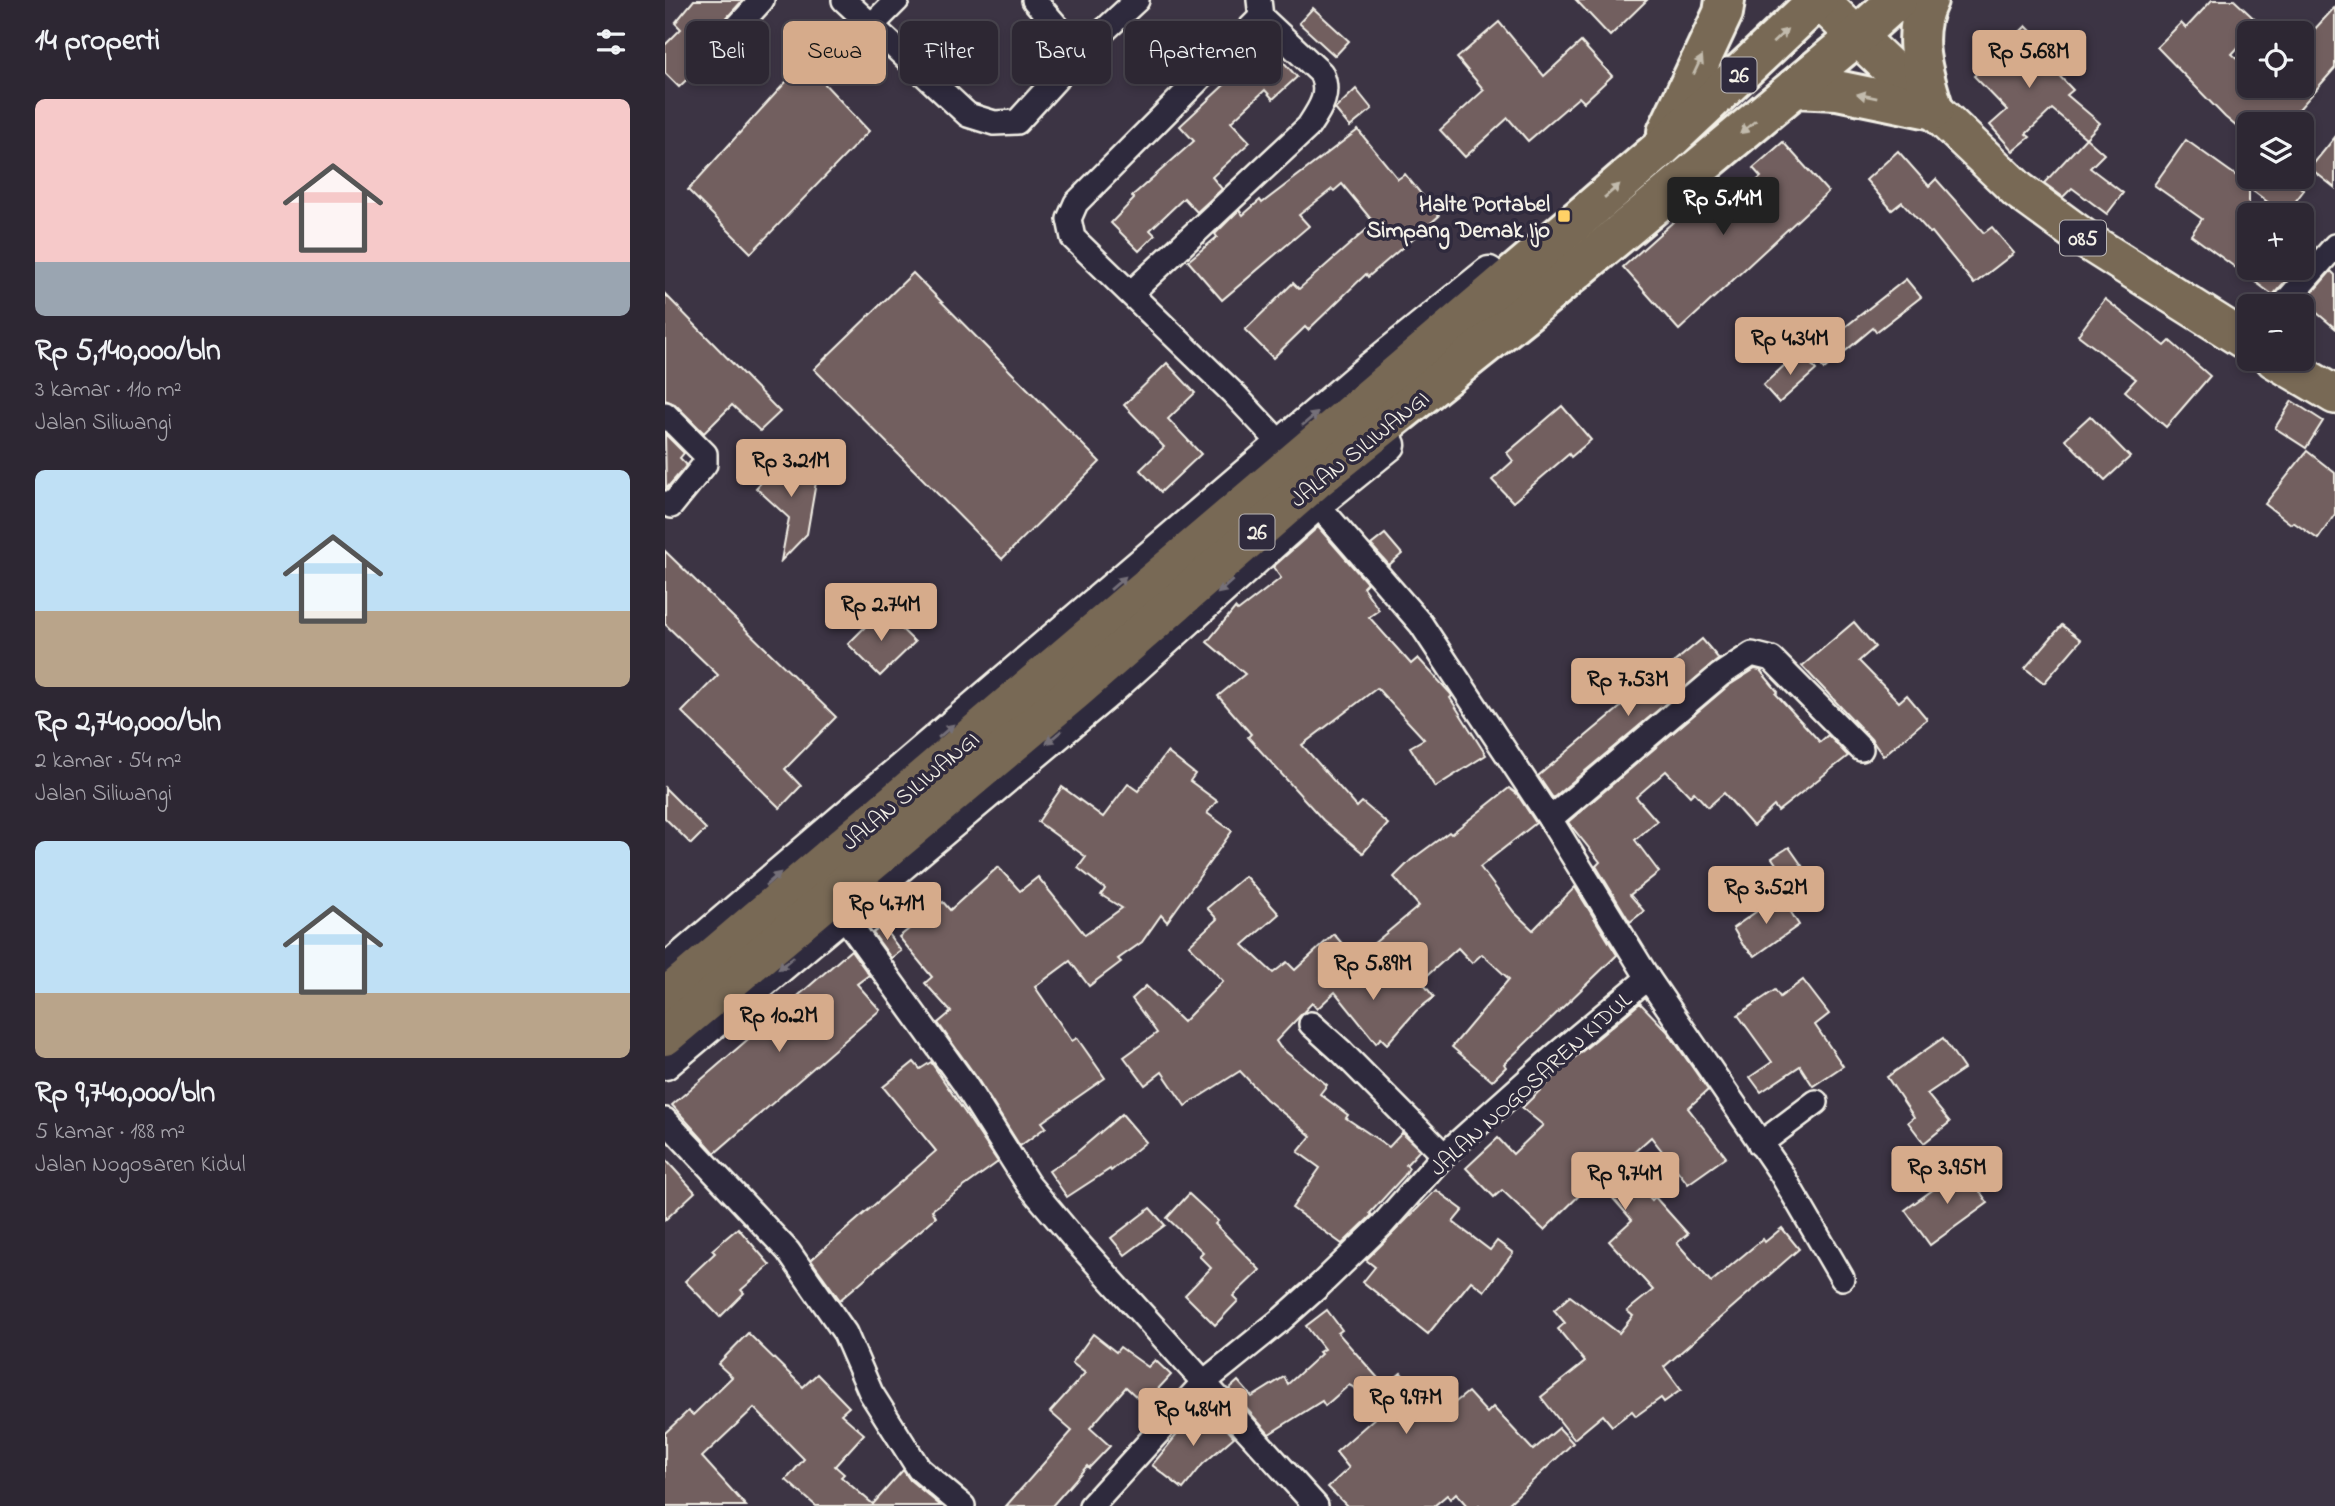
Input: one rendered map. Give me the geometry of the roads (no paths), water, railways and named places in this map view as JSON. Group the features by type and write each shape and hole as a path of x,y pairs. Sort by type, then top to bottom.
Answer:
{"highway":[{"path":"1659,149 1723,13 1725,0"},
{"name":"JALAN SILIWANGI","path":"665,1037 1076,690 1317,479 1531,308 1659,149 1819,0"},
{"name":"JALAN SILIWANGI","path":"665,998 1272,483 1482,300 1586,237 1795,88 1896,0"},
{"path":"1795,88 1837,90 1934,110 1919,58 1919,33 1928,0"}],"main road":[{"name":"085","path":"1819,0 2018,190 2089,242 2237,335"},
{"path":"2294,371 2335,395"}],"street":[{"path":"743,21 762,0"},
{"path":"844,0 868,21"},
{"path":"876,21 897,0"},
{"path":"1034,0 1052,21"},
{"path":"1111,24 1136,0"},
{"path":"1131,293 1308,127 1321,109 1326,94 1326,83 1321,73 1260,9 1076,203 1069,219 1073,238 1281,444"},
{"path":"886,38 968,115 994,123 1017,122 1052,84"},
{"path":"665,971 1281,444 1517,249 1557,224 1586,237 1593,270 1317,504 1108,692 665,1064"},
{"path":"2293,294 2335,246"},
{"path":"665,414 705,454 705,464 671,506 665,503"},
{"name":"JALAN NOGOSAREN KIDUL","path":"1091,1506 1203,1382 1320,1285 1383,1224 1444,1155 1558,1053 1648,978 1550,819 1421,624 1317,504"},
{"path":"1550,819 1711,682 1752,654 1772,659 1861,749"},
{"path":"843,915 964,1083 1028,1184 1316,1506"},
{"path":"1648,978 1781,1173 1842,1278"},
{"path":"1311,1024 1444,1155"},
{"path":"1761,1144 1816,1102"},
{"path":"665,1120 788,1251 845,1333 871,1393 919,1469 963,1506"}],"place":[{"name":"Halte Portabel Simpang Demak Ijo","path":"1564,216"}]}
